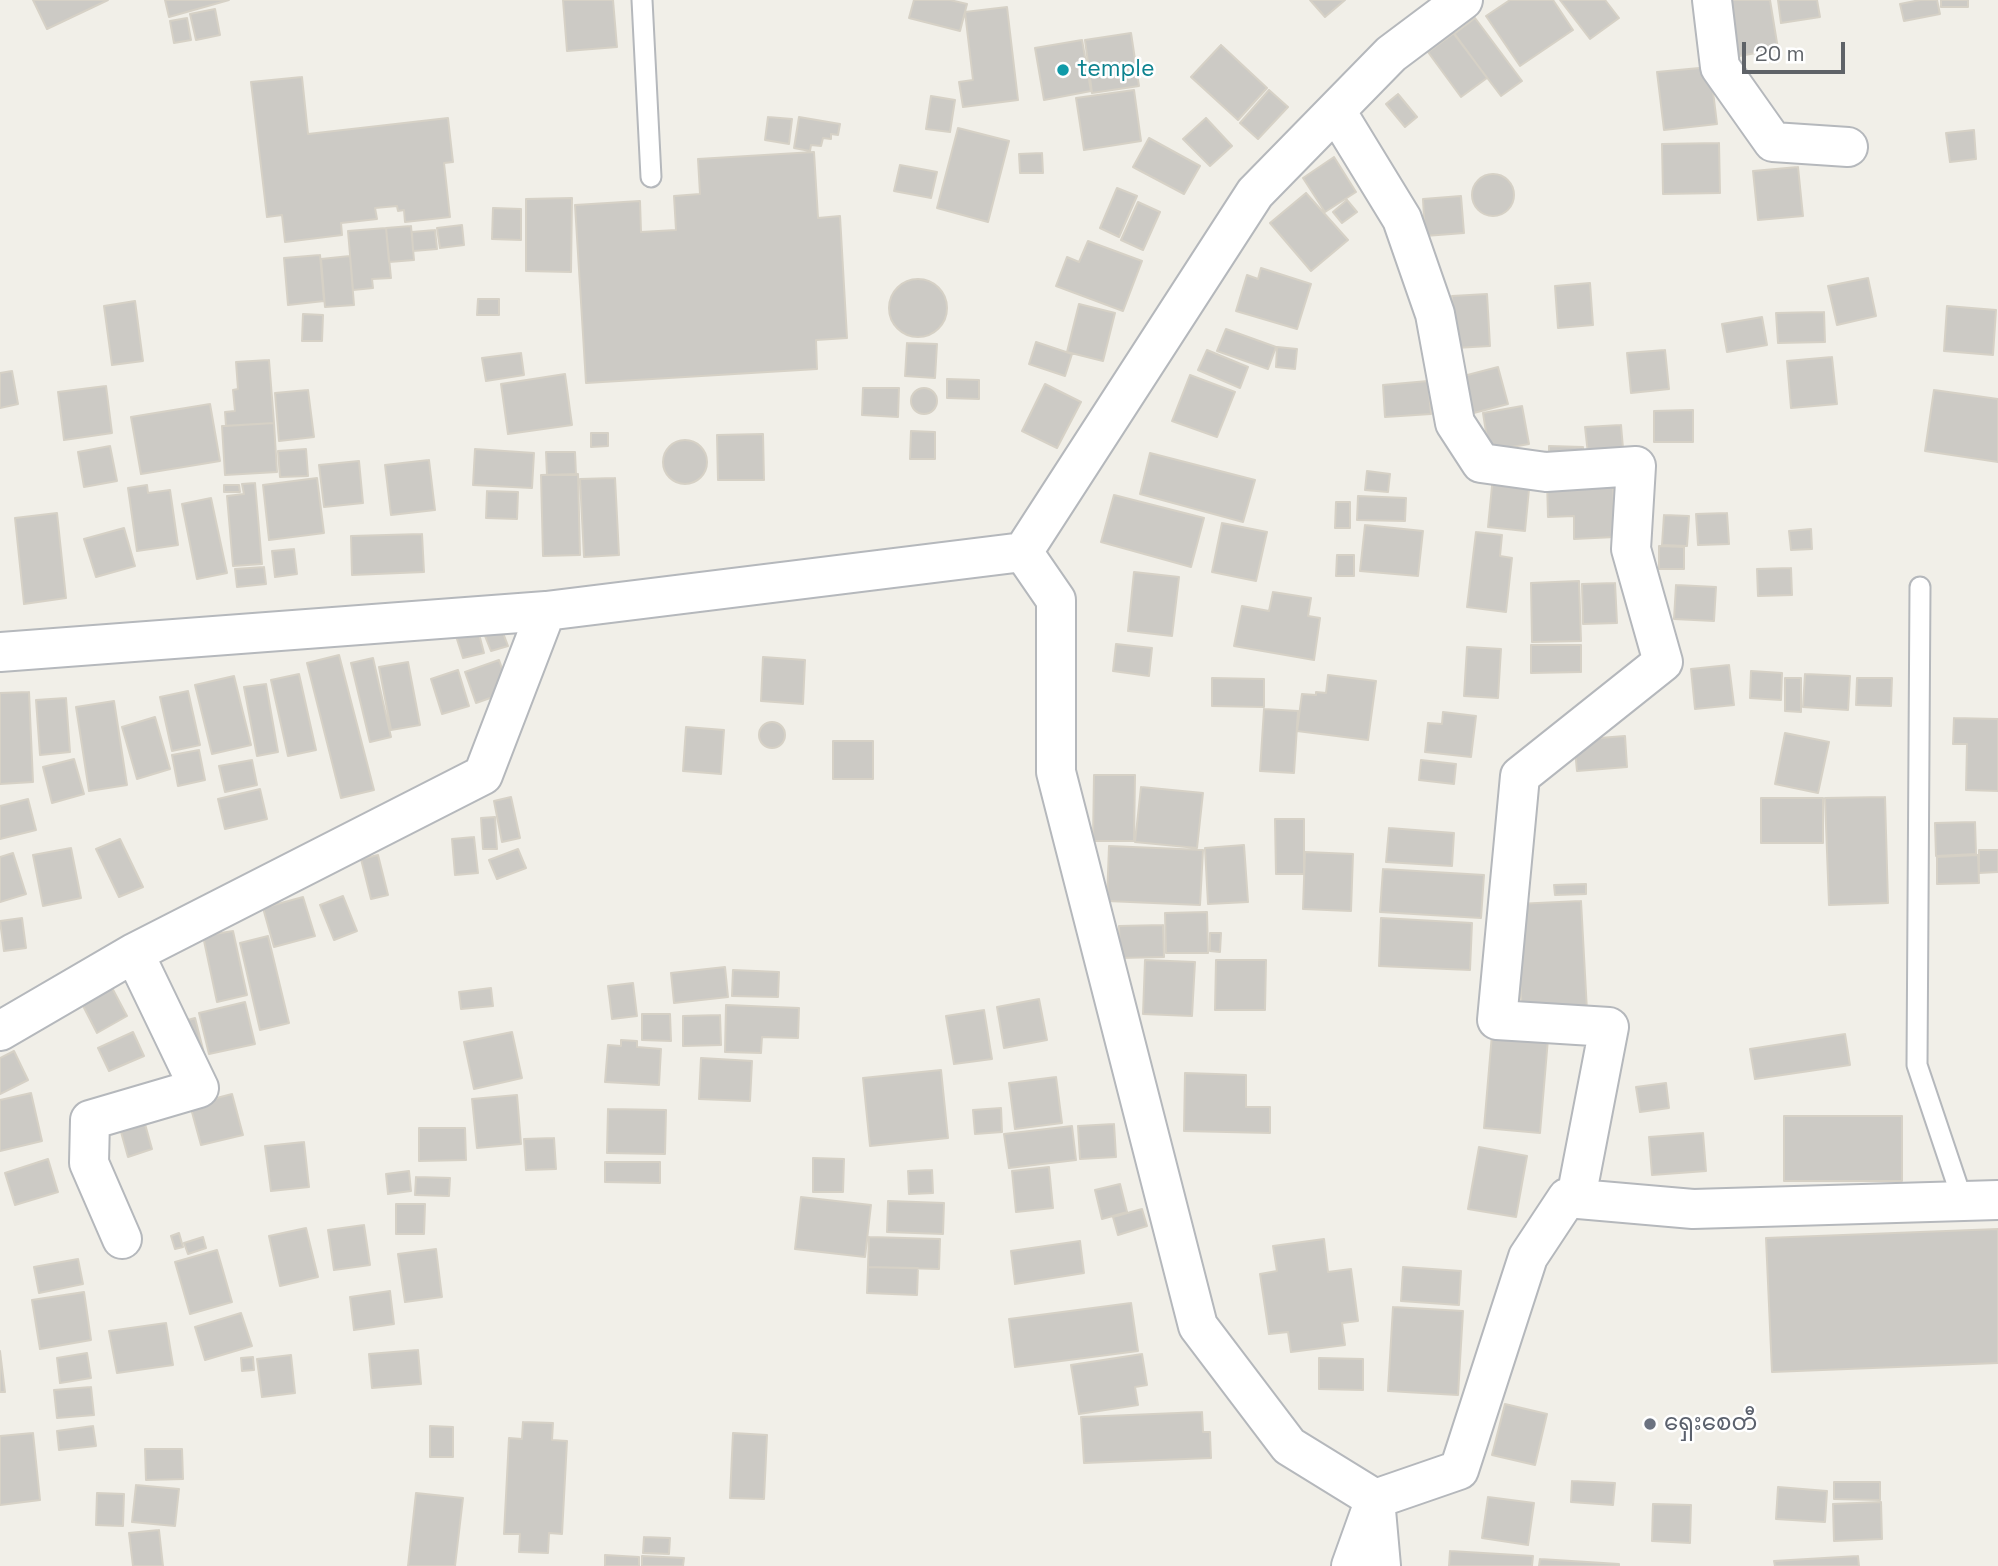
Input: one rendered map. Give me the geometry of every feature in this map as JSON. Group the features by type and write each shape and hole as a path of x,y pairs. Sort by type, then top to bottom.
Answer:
{"street":[{"path":"1023,552 1255,193 1391,54 1464,0"},
{"path":"1712,0 1720,67 1773,142 1848,147"},
{"path":"1335,111 1402,219 1435,314 1455,423 1481,463 1546,472 1636,466 1631,549 1663,663 1520,776 1497,1020 1609,1027 1576,1198"},
{"path":"0,652 546,611 1023,552"},
{"path":"1023,552 1056,600 1056,772 1198,1326 1289,1446 1376,1499"},
{"path":"0,1031 134,953 483,775 546,611"},
{"path":"122,1239 89,1163 89,1119 199,1088 134,953"},
{"path":"1376,1499 1459,1470 1528,1257 1567,1198 1693,1209 1980,1200"},
{"path":"1351,1566 1376,1499"},
{"path":"1376,1499 1381,1566"}],"lane":[{"path":"642,0 651,177"},
{"path":"1920,587 1917,1065 1980,1200"}],"building":[{"path":"33,0 108,0 47,29"},
{"path":"165,0 229,0 169,17"},
{"path":"563,0 613,0 617,47 567,51"},
{"path":"914,0 950,0 967,4 960,31 909,18"},
{"path":"1310,0 1345,0 1325,17"},
{"path":"1510,0 1553,0 1573,30 1520,66 1486,16"},
{"path":"1560,0 1605,0 1619,18 1590,39"},
{"path":"1725,0 1770,0 1778,49 1734,57"},
{"path":"1778,0 1817,0 1820,17 1781,23"},
{"path":"1937,0 1940,14 1904,21 1900,4"},
{"path":"1941,0 1968,0 1968,7 1941,7"},
{"path":"1007,7 1018,100 963,107 959,82 973,80 965,12"},
{"path":"215,9 220,35 196,40 190,14"},
{"path":"187,18 191,40 174,43 170,21"},
{"path":"1475,18 1522,81 1501,96 1454,34"},
{"path":"1131,33 1139,86 1092,93 1085,40"},
{"path":"1454,33 1487,78 1461,97 1428,52"},
{"name":"temple","path":"1082,40 1091,91 1044,100 1035,48"},
{"path":"1221,45 1267,88 1238,120 1191,77"},
{"path":"1710,67 1717,124 1664,130 1657,72"},
{"path":"302,77 308,134 448,118 453,162 444,163 450,217 405,222 404,210 398,211 397,206 375,208 377,219 341,223 342,235 285,242 282,215 267,217 251,82"},
{"path":"1134,90 1141,141 1084,150 1076,98"},
{"path":"1269,90 1288,107 1258,139 1240,123"},
{"path":"1398,94 1417,117 1405,127 1386,104"},
{"path":"931,96 955,100 950,132 926,129"},
{"path":"768,117 792,119 789,144 765,140"},
{"path":"799,117 840,124 838,135 831,134 831,139 823,138 821,146 811,145 810,151 794,148"},
{"path":"1206,118 1232,146 1210,166 1183,139"},
{"path":"958,128 1009,141 988,222 937,208"},
{"path":"1974,130 1976,159 1950,162 1946,133"},
{"path":"1149,138 1200,166 1184,194 1133,167"},
{"path":"1719,143 1720,193 1663,194 1662,144"},
{"path":"814,152 818,218 840,216 847,338 816,340 817,369 586,383 575,205 640,201 641,232 676,230 674,196 700,194 698,159"},
{"path":"1042,153 1043,173 1020,173 1019,154"},
{"path":"1334,157 1356,192 1325,212 1303,178"},
{"path":"900,165 937,172 931,198 894,191"},
{"path":"1798,167 1803,216 1758,220 1753,171"},
{"path":"1493,174 1508,180 1514,195 1508,210 1493,216 1478,210 1472,195 1478,180"},
{"path":"1117,188 1137,196 1119,237 1100,228"},
{"path":"1306,193 1348,240 1311,271 1270,223"},
{"path":"1461,196 1464,233 1425,236 1423,199"},
{"path":"572,198 571,272 526,271 526,199"},
{"path":"1347,200 1357,212 1342,223 1333,212"},
{"path":"1138,202 1160,212 1143,250 1121,240"},
{"path":"493,208 521,209 521,240 492,239"},
{"path":"462,225 464,245 440,248 437,228"},
{"path":"411,226 414,260 389,262 386,228"},
{"path":"386,228 391,278 372,279 373,288 353,290 348,231"},
{"path":"435,230 437,249 413,251 412,232"},
{"path":"1088,241 1142,261 1123,311 1056,286 1067,257 1079,262"},
{"path":"320,255 324,301 288,305 284,258"},
{"path":"350,256 354,305 325,307 321,259"},
{"path":"1261,268 1311,284 1297,329 1236,311 1247,275 1258,279"},
{"path":"1868,278 1876,316 1837,325 1828,286"},
{"path":"918,279 929,281 942,292 947,308 945,319 934,332 918,337 907,335 894,324 889,308 891,297 902,284"},
{"path":"1590,283 1593,325 1558,328 1555,286"},
{"path":"1487,294 1490,346 1455,348 1452,296"},
{"path":"478,299 499,299 499,315 477,315"},
{"path":"135,301 143,361 112,365 104,306"},
{"path":"1079,304 1115,313 1103,361 1067,352"},
{"path":"1947,306 1996,310 1993,355 1944,351"},
{"path":"1824,312 1825,342 1778,343 1776,313"},
{"path":"303,314 323,315 322,341 302,341"},
{"path":"1762,317 1767,345 1727,352 1722,324"},
{"path":"1226,329 1276,347 1268,369 1217,351"},
{"path":"1036,342 1072,354 1065,376 1029,364"},
{"path":"907,343 937,344 935,378 905,376"},
{"path":"1277,347 1297,349 1295,369 1276,367"},
{"path":"1207,350 1248,367 1240,388 1198,370"},
{"path":"1665,350 1669,389 1631,393 1627,353"},
{"path":"521,353 524,375 486,381 482,358"},
{"path":"1832,357 1837,404 1791,408 1787,361"},
{"path":"269,360 274,423 226,426 225,412 235,411 233,390 238,389 236,362"},
{"path":"1498,367 1508,404 1466,415 1456,378"},
{"path":"12,371 18,404 0,408 0,373"},
{"path":"565,374 572,425 508,434 501,384"},
{"path":"1190,375 1235,392 1217,437 1172,421"},
{"path":"947,379 979,380 979,399 947,398"},
{"path":"1428,381 1431,414 1385,417 1383,385"},
{"path":"1045,384 1081,402 1057,448 1022,431"},
{"path":"106,386 112,433 64,440 58,392"},
{"path":"863,388 899,388 898,417 862,415"},
{"path":"924,388 933,392 937,401 933,410 924,414 915,410 911,401 915,392"},
{"path":"308,390 314,437 279,441 275,393"},
{"path":"1934,390 1998,399 1998,462 1925,451"},
{"path":"210,404 220,461 141,474 131,417"},
{"path":"1522,406 1529,444 1489,451 1483,413"},
{"path":"1693,410 1693,442 1654,442 1654,411"},
{"path":"274,423 277,472 225,475 222,426"},
{"path":"1621,425 1624,460 1589,463 1585,427"},
{"path":"911,431 935,432 935,459 910,459"},
{"path":"591,433 608,433 608,446 591,447"},
{"path":"763,434 764,480 718,480 717,435"},
{"path":"685,440 701,446 707,462 701,478 685,484 669,478 663,462 669,446"},
{"path":"110,446 117,481 84,487 78,452"},
{"path":"1549,446 1583,447 1583,463 1549,463"},
{"path":"306,449 308,476 280,477 278,451"},
{"path":"475,449 534,453 532,488 473,485"},
{"path":"546,452 575,452 576,475 547,475"},
{"path":"1150,453 1255,480 1243,522 1140,494"},
{"path":"429,460 435,510 391,515 385,465"},
{"path":"359,461 363,503 324,507 319,465"},
{"path":"1367,471 1390,474 1388,492 1365,490"},
{"path":"578,474 580,555 543,556 541,475"},
{"path":"1493,476 1530,479 1525,531 1488,527"},
{"path":"317,478 324,533 269,540 263,485"},
{"path":"615,478 619,555 584,557 580,479"},
{"path":"1613,479 1615,537 1574,539 1574,516 1548,517 1547,480"},
{"path":"255,483 262,564 233,566 227,496 244,494 242,484"},
{"path":"147,485 148,493 170,490 178,545 137,551 128,488"},
{"path":"224,485 239,485 240,492 224,492"},
{"path":"487,491 518,492 517,519 486,518"},
{"path":"1114,495 1204,518 1191,567 1101,542"},
{"path":"1358,496 1406,498 1405,521 1357,520"},
{"path":"211,498 227,573 197,579 182,504"},
{"path":"1336,502 1350,502 1350,528 1335,528"},
{"path":"57,513 66,598 24,604 15,518"},
{"path":"1727,513 1729,544 1698,545 1696,514"},
{"path":"1664,515 1689,516 1687,546 1662,545"},
{"path":"1222,523 1267,532 1256,581 1212,572"},
{"path":"1365,525 1423,531 1418,576 1360,571"},
{"path":"124,528 135,566 96,577 84,539"},
{"path":"1811,529 1812,549 1791,550 1789,531"},
{"path":"1476,532 1502,535 1500,556 1512,558 1506,612 1467,607"},
{"path":"422,534 424,572 352,575 351,536"},
{"path":"1659,546 1684,547 1684,569 1659,569"},
{"path":"294,549 297,574 275,577 272,551"},
{"path":"1337,555 1354,555 1354,576 1336,576"},
{"path":"264,567 266,584 237,587 235,569"},
{"path":"1791,568 1792,595 1758,596 1757,569"},
{"path":"1134,572 1179,577 1172,636 1128,631"},
{"path":"1579,581 1581,641 1532,642 1531,583"},
{"path":"1615,583 1617,623 1583,624 1582,584"},
{"path":"1676,585 1716,587 1714,621 1674,619"},
{"path":"1273,592 1311,598 1308,616 1320,618 1314,660 1234,646 1242,606 1269,611"},
{"path":"478,630 484,653 463,658 456,636"},
{"path":"502,630 508,646 491,651 485,636"},
{"path":"1116,644 1152,648 1149,676 1113,671"},
{"path":"1531,645 1581,645 1581,672 1531,673"},
{"path":"1467,647 1501,649 1498,698 1464,696"},
{"path":"339,655 374,790 341,798 307,663"},
{"path":"763,657 805,660 803,704 761,701"},
{"path":"373,658 391,737 370,742 351,663"},
{"path":"499,660 510,691 476,703 465,672"},
{"path":"408,662 420,725 391,730 379,667"},
{"path":"1729,665 1734,705 1695,709 1691,669"},
{"path":"458,670 469,706 442,714 431,679"},
{"path":"1751,671 1782,673 1781,700 1750,698"},
{"path":"299,674 316,750 288,756 271,680"},
{"path":"1805,674 1850,676 1848,710 1803,707"},
{"path":"1328,675 1376,681 1368,740 1297,731 1302,694 1326,693"},
{"path":"234,676 251,745 212,754 195,685"},
{"path":"1212,678 1264,679 1264,707 1212,706"},
{"path":"1785,678 1801,678 1801,712 1785,711"},
{"path":"1857,678 1892,678 1891,706 1856,705"},
{"path":"266,684 278,752 257,756 244,687"},
{"path":"188,691 200,745 172,751 160,697"},
{"path":"29,692 33,782 0,784 0,693"},
{"path":"66,698 70,752 40,755 36,700"},
{"path":"114,701 127,785 89,791 76,707"},
{"path":"1264,709 1298,711 1294,773 1260,771"},
{"path":"1443,712 1476,716 1471,757 1425,752 1428,723 1442,724"},
{"path":"155,717 170,769 137,779 122,727"},
{"path":"1954,718 1998,719 1998,791 1966,790 1967,744 1953,744"},
{"path":"772,722 781,726 785,735 781,744 772,748 763,744 759,735 763,726"},
{"path":"686,727 724,730 721,774 683,771"},
{"path":"1785,733 1829,742 1818,793 1775,784"},
{"path":"1625,736 1627,767 1577,771 1574,740"},
{"path":"833,741 873,741 873,779 833,779"},
{"path":"199,750 205,780 178,786 172,755"},
{"path":"74,759 84,794 52,803 43,767"},
{"path":"252,760 257,785 225,792 219,766"},
{"path":"1421,760 1456,764 1454,784 1419,780"},
{"path":"1094,775 1135,775 1134,841 1093,841"},
{"path":"1141,787 1203,793 1197,848 1135,842"},
{"path":"260,789 267,819 225,829 218,799"},
{"path":"511,797 520,838 502,842 494,801"},
{"path":"1885,797 1888,903 1829,905 1825,798"},
{"path":"1761,798 1823,798 1823,843 1761,843"},
{"path":"28,799 36,830 0,839 0,806"},
{"path":"495,817 497,849 483,849 481,818"},
{"path":"1275,819 1304,819 1304,874 1276,874"},
{"path":"1975,822 1976,854 1936,856 1935,823"},
{"path":"1389,828 1454,833 1452,866 1386,862"},
{"path":"474,837 478,873 455,875 452,839"},
{"path":"120,839 143,887 119,897 96,849"},
{"path":"1244,845 1248,902 1208,904 1205,848"},
{"path":"1109,846 1203,850 1200,905 1107,901"},
{"path":"71,848 81,898 43,906 33,855"},
{"path":"518,849 526,868 497,879 489,860"},
{"path":"1979,850 1998,850 1998,872 1979,873"},
{"path":"1305,852 1353,854 1351,911 1303,909"},
{"path":"13,853 26,894 0,902 0,857"},
{"path":"378,855 388,895 371,899 361,859"},
{"path":"1978,855 1979,883 1937,884 1937,857"},
{"path":"1383,869 1484,875 1481,918 1380,912"},
{"path":"1586,884 1586,894 1555,895 1554,885"},
{"path":"343,896 357,931 334,940 320,905"},
{"path":"303,897 315,936 274,947 263,908"},
{"path":"1581,901 1587,1011 1522,1015 1516,904"},
{"path":"1207,912 1208,953 1166,953 1165,913"},
{"path":"22,918 26,948 4,951 0,921"},
{"path":"1381,918 1472,923 1470,970 1379,966"},
{"path":"1163,925 1164,957 1120,958 1119,926"},
{"path":"233,931 247,995 217,1002 203,936"},
{"path":"1210,933 1221,933 1220,952 1210,951"},
{"path":"268,936 289,1023 260,1030 240,943"},
{"path":"1145,960 1195,962 1192,1016 1143,1014"},
{"path":"1216,960 1266,960 1265,1010 1215,1010"},
{"path":"725,967 728,997 674,1003 671,973"},
{"path":"733,970 779,972 778,997 732,996"},
{"path":"633,983 637,1016 612,1019 608,986"},
{"path":"110,984 127,1016 97,1033 80,1000"},
{"path":"491,988 493,1006 461,1009 459,992"},
{"path":"1039,999 1047,1040 1004,1048 997,1007"},
{"path":"245,1002 255,1044 209,1054 199,1013"},
{"path":"726,1005 799,1008 798,1038 762,1037 761,1053 725,1052"},
{"path":"984,1010 992,1059 954,1064 946,1016"},
{"path":"642,1014 670,1014 671,1041 642,1040"},
{"path":"720,1015 721,1045 683,1046 683,1016"},
{"path":"195,1018 207,1065 184,1021"},
{"path":"133,1032 144,1056 109,1071 98,1048"},
{"path":"512,1032 522,1078 474,1089 464,1042"},
{"path":"1492,1034 1548,1039 1540,1133 1484,1128"},
{"path":"1845,1034 1850,1065 1755,1079 1750,1049"},
{"path":"621,1040 637,1041 637,1047 661,1049 659,1085 605,1082 608,1045 621,1046"},
{"path":"14,1051 28,1080 0,1094 0,1058"},
{"path":"701,1058 752,1061 750,1101 699,1099"},
{"path":"941,1070 948,1138 870,1146 863,1078"},
{"path":"1185,1073 1246,1075 1246,1107 1270,1107 1270,1133 1184,1131"},
{"path":"1056,1077 1062,1123 1015,1129 1009,1083"},
{"path":"1666,1083 1669,1108 1640,1112 1636,1087"},
{"path":"31,1093 42,1141 0,1151 0,1100"},
{"path":"232,1094 243,1135 201,1145 190,1105"},
{"path":"517,1095 521,1144 477,1148 472,1099"},
{"path":"1001,1108 1002,1132 975,1134 973,1110"},
{"path":"608,1109 666,1110 665,1154 607,1153"},
{"path":"1784,1116 1902,1116 1902,1181 1784,1181"},
{"path":"145,1124 152,1149 128,1157 121,1132"},
{"path":"1114,1124 1116,1157 1080,1159 1078,1126"},
{"path":"1072,1126 1076,1160 1009,1168 1004,1134"},
{"path":"419,1128 465,1128 466,1160 419,1161"},
{"path":"1703,1133 1706,1171 1652,1175 1649,1137"},
{"path":"554,1138 556,1169 526,1170 524,1139"},
{"path":"304,1142 309,1187 271,1191 265,1146"},
{"path":"1479,1147 1527,1156 1516,1217 1468,1209"},
{"path":"813,1158 844,1159 843,1192 813,1192"},
{"path":"48,1159 58,1192 15,1205 5,1173"},
{"path":"605,1162 660,1162 660,1183 605,1182"},
{"path":"1049,1167 1053,1208 1016,1212 1012,1171"},
{"path":"932,1170 933,1193 909,1194 908,1171"},
{"path":"409,1171 411,1191 388,1194 386,1174"},
{"path":"416,1177 450,1178 449,1196 415,1195"},
{"path":"1120,1184 1127,1212 1102,1219 1095,1190"},
{"path":"801,1197 871,1205 865,1257 795,1249"},
{"path":"888,1201 944,1203 943,1234 887,1232"},
{"path":"396,1204 425,1204 424,1234 396,1234"},
{"path":"1142,1209 1147,1226 1118,1235 1113,1217"},
{"path":"364,1225 370,1265 334,1270 328,1230"},
{"path":"306,1228 318,1277 280,1286 269,1236"},
{"path":"1998,1229 1998,1363 1772,1372 1766,1238"},
{"path":"179,1233 183,1247 175,1249 171,1236"},
{"path":"203,1237 206,1248 188,1254 184,1243"},
{"path":"869,1237 940,1239 939,1269 868,1267"},
{"path":"1324,1239 1328,1272 1351,1269 1358,1321 1342,1323 1345,1345 1291,1352 1288,1332 1269,1334 1260,1274 1277,1271 1273,1246"},
{"path":"1080,1241 1084,1273 1015,1284 1011,1251"},
{"path":"436,1249 442,1297 405,1302 398,1254"},
{"path":"217,1250 232,1302 190,1314 175,1262"},
{"path":"78,1259 83,1284 39,1293 34,1267"},
{"path":"868,1267 918,1268 917,1295 867,1293"},
{"path":"1403,1267 1461,1271 1459,1305 1401,1301"},
{"path":"390,1291 394,1324 354,1330 350,1297"},
{"path":"84,1292 91,1340 40,1349 32,1300"},
{"path":"1131,1303 1138,1351 1015,1367 1009,1319"},
{"path":"1393,1307 1463,1311 1458,1395 1388,1391"},
{"path":"241,1313 252,1346 205,1360 195,1327"},
{"path":"166,1323 173,1365 117,1373 109,1331"},
{"path":"418,1350 421,1384 372,1388 369,1354"},
{"path":"0,1351 5,1392 0,1392"},
{"path":"87,1353 91,1378 60,1383 57,1358"},
{"path":"1142,1354 1147,1385 1135,1387 1138,1405 1079,1414 1071,1365"},
{"path":"291,1355 295,1393 262,1397 257,1359"},
{"path":"253,1357 254,1370 242,1371 241,1358"},
{"path":"1319,1358 1363,1359 1363,1390 1319,1389"},
{"path":"91,1387 94,1415 57,1418 54,1390"},
{"path":"1505,1404 1547,1414 1535,1465 1492,1455"},
{"path":"1202,1412 1203,1432 1210,1432 1211,1458 1084,1463 1081,1417"},
{"path":"523,1422 553,1423 552,1440 567,1441 562,1534 549,1533 548,1553 519,1552 520,1534 504,1534 509,1438 522,1439"},
{"path":"93,1426 96,1446 59,1450 57,1431"},
{"path":"430,1426 453,1427 453,1457 430,1457"},
{"path":"33,1433 40,1500 0,1505 0,1436"},
{"path":"733,1433 767,1435 764,1499 730,1498"},
{"path":"145,1449 182,1449 183,1479 146,1480"},
{"path":"1572,1481 1615,1483 1613,1505 1571,1502"},
{"path":"1834,1482 1880,1482 1880,1500 1834,1499"},
{"path":"136,1485 179,1489 175,1526 132,1522"},
{"path":"1778,1487 1827,1491 1825,1522 1776,1519"},
{"path":"97,1493 124,1494 123,1526 96,1525"},
{"path":"416,1493 463,1498 455,1566 408,1566"},
{"path":"1488,1497 1534,1503 1528,1545 1482,1538"},
{"path":"1881,1502 1882,1539 1834,1541 1833,1504"},
{"path":"1653,1504 1691,1505 1690,1543 1652,1541"},
{"path":"159,1530 163,1566 133,1566 129,1533"},
{"path":"644,1537 670,1538 669,1554 643,1553"},
{"path":"1450,1551 1533,1556 1532,1566 1449,1566"},
{"path":"605,1555 639,1557 639,1566 605,1566"},
{"path":"642,1556 684,1558 683,1566 642,1566"},
{"path":"1858,1556 1859,1566 1775,1566 1774,1561"},
{"path":"1540,1559 1619,1564 1619,1566 1539,1566"}],"place":[{"name":"temple","path":"1063,70"},
{"name":"ရှေးစေတီ","path":"1650,1424"}]}
